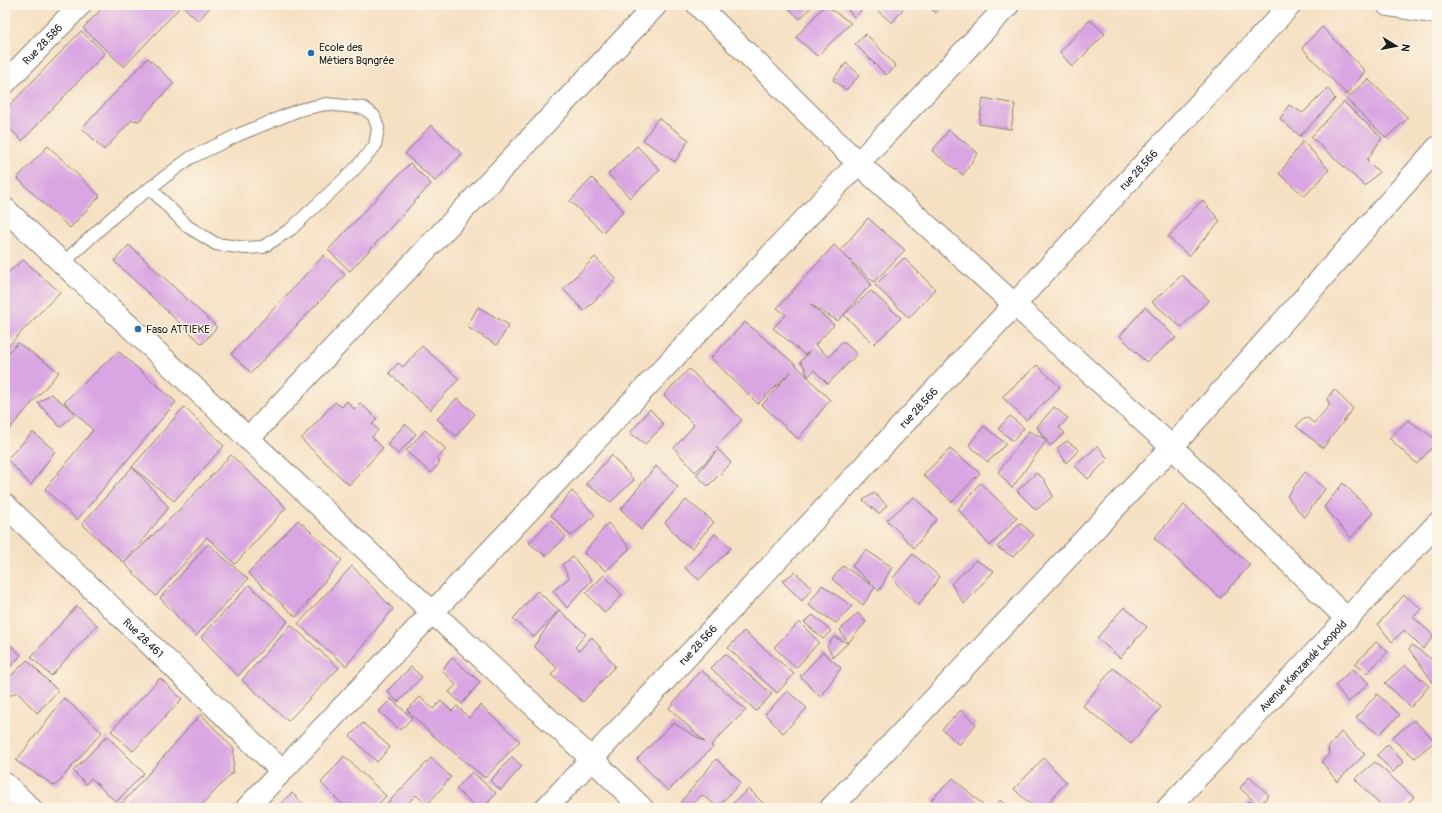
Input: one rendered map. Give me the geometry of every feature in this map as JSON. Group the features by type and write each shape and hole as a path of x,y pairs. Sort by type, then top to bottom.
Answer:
{"street":[{"name":"Rue 28.586","path":"5,83 80,5"},
{"path":"248,439 656,5"},
{"path":"698,5 858,163 1172,447 1347,619"},
{"path":"247,808 1008,5"},
{"name":"rue 28.566","path":"546,808 1015,304 1290,5"},
{"path":"1388,5 1437,13"},
{"path":"831,808 1172,447 1437,148"},
{"path":"5,209 432,612 592,759 642,808"},
{"name":"Rue 28.461","path":"5,505 282,770"},
{"name":"Avenue Kanzandé Leopold","path":"1168,808 1437,524"},
{"path":"5,784 30,808"}],"lane":[{"path":"63,263 115,214 190,158 263,124 299,110 326,104 364,108 374,116 378,128 375,146 353,171 291,229 263,247 246,248 216,244 187,226 150,188"}],"building":[{"path":"105,5 182,5 124,67 83,28"},
{"path":"182,5 212,5 198,21"},
{"path":"785,5 813,5 800,19"},
{"path":"825,5 851,23 817,56 796,37"},
{"path":"844,5 855,5 861,11 854,17"},
{"path":"871,5 906,5 892,23"},
{"path":"928,5 942,5 936,13"},
{"path":"1090,20 1105,34 1072,67 1060,52"},
{"path":"1322,27 1365,71 1347,95 1302,48"},
{"path":"81,31 105,53 22,141 5,124 5,110"},
{"path":"866,34 896,66 886,75 855,44"},
{"path":"148,58 174,83 139,121 132,120 104,150 82,128"},
{"path":"846,63 860,75 846,90 833,80"},
{"path":"1368,79 1408,118 1386,138 1346,99"},
{"path":"1328,88 1335,99 1300,136 1280,119 1289,105 1303,113"},
{"path":"983,98 1015,104 1011,129 979,124"},
{"path":"1344,102 1382,138 1367,160 1379,172 1365,186 1311,137"},
{"path":"658,118 689,140 675,162 643,140"},
{"path":"431,125 462,154 435,181 405,154"},
{"path":"949,130 978,153 963,175 932,151"},
{"path":"1303,141 1329,170 1305,196 1279,174"},
{"path":"48,146 100,196 70,228 17,178"},
{"path":"637,146 660,170 630,198 608,174"},
{"path":"410,163 431,184 350,271 328,250"},
{"path":"592,178 624,211 603,232 570,201"},
{"path":"1202,200 1220,221 1189,256 1168,237"},
{"path":"868,218 905,250 874,282 840,251"},
{"path":"129,245 217,327 202,344 114,261"},
{"path":"834,245 871,284 838,321 810,304 834,325 815,345 829,357 843,341 857,354 828,384 814,370 808,377 804,366 800,362 809,352 805,355 773,328 786,315 777,308"},
{"path":"324,255 345,275 251,373 231,354"},
{"path":"595,257 616,279 584,311 563,289"},
{"path":"904,258 935,289 909,318 875,285"},
{"path":"23,260 60,292 6,348 5,275"},
{"path":"1182,275 1209,300 1181,327 1152,302"},
{"path":"871,291 901,318 874,344 844,315"},
{"path":"478,307 509,325 497,345 467,327"},
{"path":"1145,307 1176,338 1146,362 1120,336"},
{"path":"745,322 796,365 830,400 798,439 762,405 791,371 758,404 711,358"},
{"path":"18,343 59,372 5,434 5,356"},
{"path":"422,346 459,379 430,410 389,373 398,363 403,367"},
{"path":"118,351 176,402 77,520 45,489 93,430 64,402"},
{"path":"1037,365 1060,387 1026,420 1002,397"},
{"path":"689,369 742,420 716,447 731,463 708,486 696,475 717,451 695,472 674,448 694,425 664,395"},
{"path":"1334,389 1353,409 1323,448 1296,426 1306,417 1314,423 1330,405 1327,399"},
{"path":"51,394 76,413 60,427 38,403"},
{"path":"457,398 475,414 456,436 437,419"},
{"path":"347,401 354,409 360,403 377,419 372,424 378,430 372,437 383,448 349,485 301,439 335,402 342,407"},
{"path":"184,407 224,446 174,501 132,467"},
{"path":"1054,407 1068,418 1059,428 1065,433 1050,446 1037,427"},
{"path":"650,409 664,425 645,444 630,433"},
{"path":"1010,416 1024,428 1013,441 998,429"},
{"path":"1408,420 1437,440 1437,442 1417,464 1389,438"},
{"path":"405,424 416,434 398,454 387,444"},
{"path":"984,426 1006,444 988,462 969,445"},
{"path":"425,430 446,449 437,459 440,462 431,473 406,451"},
{"path":"1029,431 1047,440 1012,488 998,472"},
{"path":"33,432 55,451 31,485 7,459"},
{"path":"1067,441 1079,450 1066,463 1057,448"},
{"path":"1098,446 1108,459 1088,479 1075,466"},
{"path":"950,449 980,473 952,502 923,475"},
{"path":"231,455 286,508 235,564 207,537 156,596 124,563 179,510"},
{"path":"611,455 634,480 611,502 586,484"},
{"path":"656,466 678,487 641,530 621,509"},
{"path":"132,467 169,507 124,563 82,524"},
{"path":"1305,472 1325,489 1304,518 1287,496"},
{"path":"1036,473 1043,478 1053,496 1036,510 1017,491"},
{"path":"980,483 1017,518 990,546 958,509"},
{"path":"1343,483 1373,513 1351,538 1324,507"},
{"path":"572,491 595,515 571,536 551,515"},
{"path":"874,493 887,505 879,514 863,500"},
{"path":"914,497 937,519 914,548 887,520"},
{"path":"686,500 714,522 692,548 682,542 665,522"},
{"path":"1184,505 1250,565 1220,598 1154,538"},
{"path":"298,520 342,560 296,617 248,573"},
{"path":"551,520 566,537 546,556 529,543"},
{"path":"608,523 630,548 606,571 584,553"},
{"path":"1020,523 1034,535 1013,557 997,547"},
{"path":"715,534 731,548 699,580 685,568"},
{"path":"208,544 248,579 196,636 160,598"},
{"path":"866,550 892,567 879,591 852,566"},
{"path":"913,554 940,577 918,606 892,579"},
{"path":"573,557 592,580 567,608 553,591 569,578 562,564"},
{"path":"976,560 994,571 964,604 951,584"},
{"path":"352,566 393,609 346,666 298,624"},
{"path":"843,566 875,587 863,605 832,579"},
{"path":"795,572 812,588 802,601 782,581"},
{"path":"604,575 622,595 605,613 586,593"},
{"path":"249,585 288,621 238,676 201,637"},
{"path":"822,585 852,606 836,623 808,605"},
{"path":"537,591 559,610 534,637 513,619"},
{"path":"1404,595 1422,609 1413,617 1434,636 1423,649 1404,630 1392,642 1378,624"},
{"path":"77,606 97,625 51,676 31,657"},
{"path":"1124,607 1147,627 1120,658 1097,638"},
{"path":"559,610 586,634 575,647 579,651 592,637 615,666 583,702 551,675 557,668 534,646"},
{"path":"858,613 866,622 848,643 840,630"},
{"path":"813,615 831,631 823,639 804,622"},
{"path":"799,622 819,642 796,668 774,647"},
{"path":"291,625 339,668 288,721 242,680"},
{"path":"744,631 794,674 777,693 728,648"},
{"path":"834,637 848,643 833,657 827,646"},
{"path":"5,640 21,655 5,673"},
{"path":"1376,642 1388,652 1367,673 1355,664"},
{"path":"1412,645 1437,663 1437,682 1435,685 1409,649"},
{"path":"823,652 841,668 820,697 800,676"},
{"path":"725,654 772,694 756,711 711,668"},
{"path":"452,658 480,682 462,704 449,692 456,685 442,670"},
{"path":"27,660 58,691 37,713 17,692 9,696 5,693 5,682"},
{"path":"1405,665 1429,686 1411,707 1385,683"},
{"path":"411,667 422,677 398,702 387,691"},
{"path":"1113,668 1161,707 1131,744 1083,706"},
{"path":"1353,669 1369,683 1348,702 1335,685"},
{"path":"701,670 746,710 711,745 713,747 668,791 637,759 673,723 705,742 669,708"},
{"path":"160,678 182,699 133,751 111,731"},
{"path":"787,691 807,708 783,733 765,714"},
{"path":"1377,694 1400,715 1379,734 1356,718"},
{"path":"420,697 433,709 441,701 452,711 457,706 469,718 480,705 520,741 485,778 431,734 407,710"},
{"path":"64,698 102,732 55,786 16,761"},
{"path":"391,699 412,718 400,730 379,711"},
{"path":"961,710 976,724 959,745 942,729"},
{"path":"201,714 234,749 233,772 199,808 118,808"},
{"path":"1414,720 1435,741 1415,758 1391,738"},
{"path":"363,723 390,747 377,762 350,736"},
{"path":"1341,732 1365,754 1337,782 1322,762 1329,754 1328,748"},
{"path":"107,736 144,773 116,802 91,778 86,784 73,771"},
{"path":"1388,744 1403,762 1393,772 1377,755"},
{"path":"344,756 386,796 375,808 346,808 321,783"},
{"path":"512,757 522,766 501,790 490,781"},
{"path":"431,758 451,777 427,805 416,795 404,807 405,808 383,808"},
{"path":"1044,758 1066,782 1044,808 1034,808 1014,789"},
{"path":"716,759 741,782 718,807 702,795 688,808 685,808 681,802"},
{"path":"1375,762 1414,797 1402,808 1383,808 1355,779"},
{"path":"472,772 496,793 484,808 477,808 456,789"},
{"path":"1249,777 1269,795 1259,806 1240,788"},
{"path":"953,778 982,804 978,808 941,808 931,800"},
{"path":"749,789 768,808 727,808"},
{"path":"292,793 308,808 276,808"},
{"path":"1000,800 1009,808 993,808"},
{"path":"1249,801 1257,808 1244,808"}],"place":[{"name":"Ecole des Métiers Bqngrée","path":"311,53"},
{"name":"Faso ATTIEKE","path":"138,329"}]}
